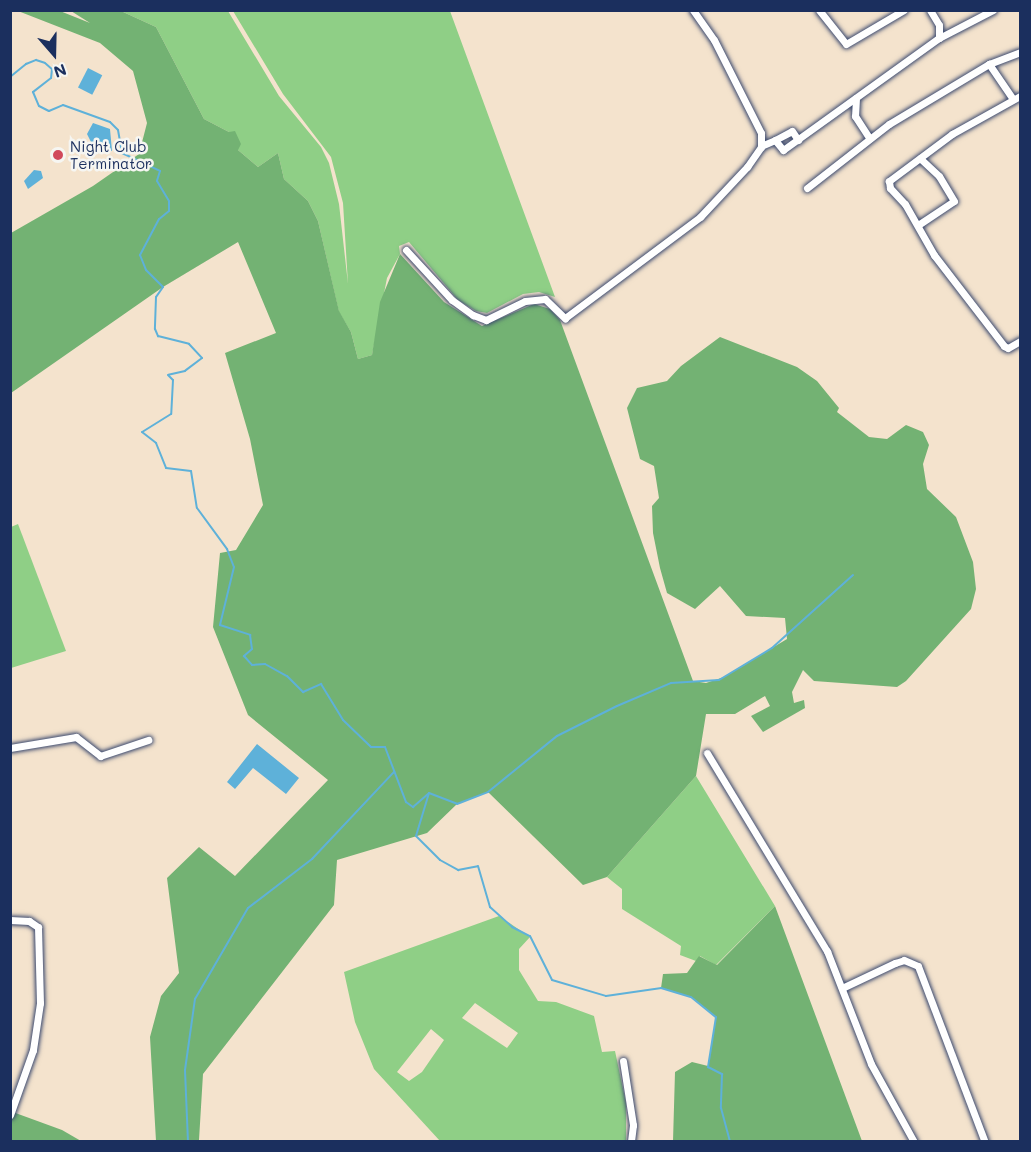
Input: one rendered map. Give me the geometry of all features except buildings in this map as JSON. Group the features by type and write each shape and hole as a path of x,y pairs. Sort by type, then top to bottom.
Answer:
{"street":[{"path":"693,10 714,40 757,120 761,146"},
{"path":"819,10 846,44 904,10"},
{"path":"930,10 939,25 939,38"},
{"path":"775,140 783,150 939,38 993,10"},
{"path":"807,188 870,139 989,64 1020,52"},
{"path":"989,64 1017,97 889,181 890,188 918,225 934,255 1004,346 1008,348 1020,341"},
{"path":"856,98 855,116 870,139"},
{"path":"406,249 452,300 473,315 486,320 525,301 544,299 565,318 714,205 761,146 792,131 798,140"},
{"path":"918,225 954,201 939,176 920,159"},
{"path":"10,748 76,737 100,756 148,740"},
{"path":"707,753 827,951 872,1064 914,1142"},
{"path":"10,920 29,921 38,927 40,1003 33,1050 10,1115"},
{"path":"842,988 904,960 918,966 984,1142"},
{"path":"623,1062 633,1125 631,1142"}],"green space":[{"path":"18,11 60,11 90,23 71,11 121,11 156,27 204,119 229,132 235,131 241,144 238,150 258,167 278,153 284,179 308,201 318,221 339,311 351,332 358,359 372,355 380,302 400,254 444,302 482,326 534,304 550,309 560,320 693,681 706,683 724,677 787,639 785,618 746,616 720,586 695,609 667,593 660,568 653,533 652,506 659,498 654,466 640,459 627,408 637,388 667,381 681,366 720,337 797,367 817,381 839,408 837,412 869,437 887,439 906,425 923,432 929,445 923,464 927,489 956,517 973,562 976,589 971,609 906,681 897,687 814,681 803,670 792,692 794,703 804,700 805,708 763,732 751,716 770,706 765,696 735,714 706,714 696,776 607,877 583,885 488,792 457,804 427,833 337,860 334,905 203,1074 199,1140 156,1141 150,1037 161,996 179,973 167,878 199,847 235,876 328,780 248,715 213,627 220,553 236,550 263,505 250,439 225,353 276,333 238,242 163,287 11,393 11,233 93,186 139,154 147,123 133,71 100,43"},
{"path":"121,11 228,11 279,96 321,147 329,163 339,204 348,284 343,203 331,157 283,94 233,11 450,11 555,297 539,292 523,294 487,313 476,311 458,300 409,242 399,246 400,254 387,278 372,355 358,359 351,332 339,312 318,221 308,201 284,179 278,153 258,167 238,150 229,132 204,119 156,27"},
{"path":"18,524 66,651 11,668 11,527"},
{"path":"696,776 775,906 716,965 700,956 696,961 680,955 681,946 622,909 622,889 607,877"},
{"path":"775,906 862,1141 673,1141 675,1072 692,1062 708,1066 716,1017 691,997 661,988 663,974 687,973 699,956 717,965"},
{"path":"499,916 530,937 519,949 519,970 538,1001 556,1002 594,1016 602,1052 615,1051 626,1103 626,1141 440,1141 374,1069 355,1022 344,972","holes":["475,1003 518,1033 507,1048 462,1018","431,1029 444,1040 422,1072 409,1081 397,1072"]},
{"path":"10,1111 62,1130 81,1141 11,1141"}],"water":[{"path":"88,68 102,75 92,95 78,88"},
{"path":"93,123 110,129 112,151 91,142 87,134"},
{"path":"34,170 41,171 43,178 28,189 24,181"},
{"path":"257,744 299,778 286,794 253,768 235,789 227,782"}],"waterway":[{"path":"10,77 26,64 36,60 45,63 52,69 51,78 33,92 39,106 49,111 63,105 110,122 118,130 122,153 160,171 157,181 169,201 169,211 159,219 140,255 146,270 163,287 156,297 155,329 158,336 189,344 202,358 185,371 168,375 173,380 171,414 142,432 156,443 166,468 191,471 197,508 227,549 234,567 220,625 250,635 252,649 244,656 252,665 265,664 287,676 303,692 321,684 343,720 371,747 385,747 406,802 413,807 429,793 416,836 440,860 458,870 478,866 490,907 512,927 530,936 552,980 606,996 661,988 691,997 716,1017 708,1067 722,1074 721,1108 730,1142"},
{"path":"429,793 457,804 488,792 557,736 617,706 671,683 719,680 772,648 853,575"},
{"path":"188,1142 185,1070 195,999 248,908 312,859 394,772"}],"place":[{"name":"Night Club Terminator","path":"58,155"}]}
